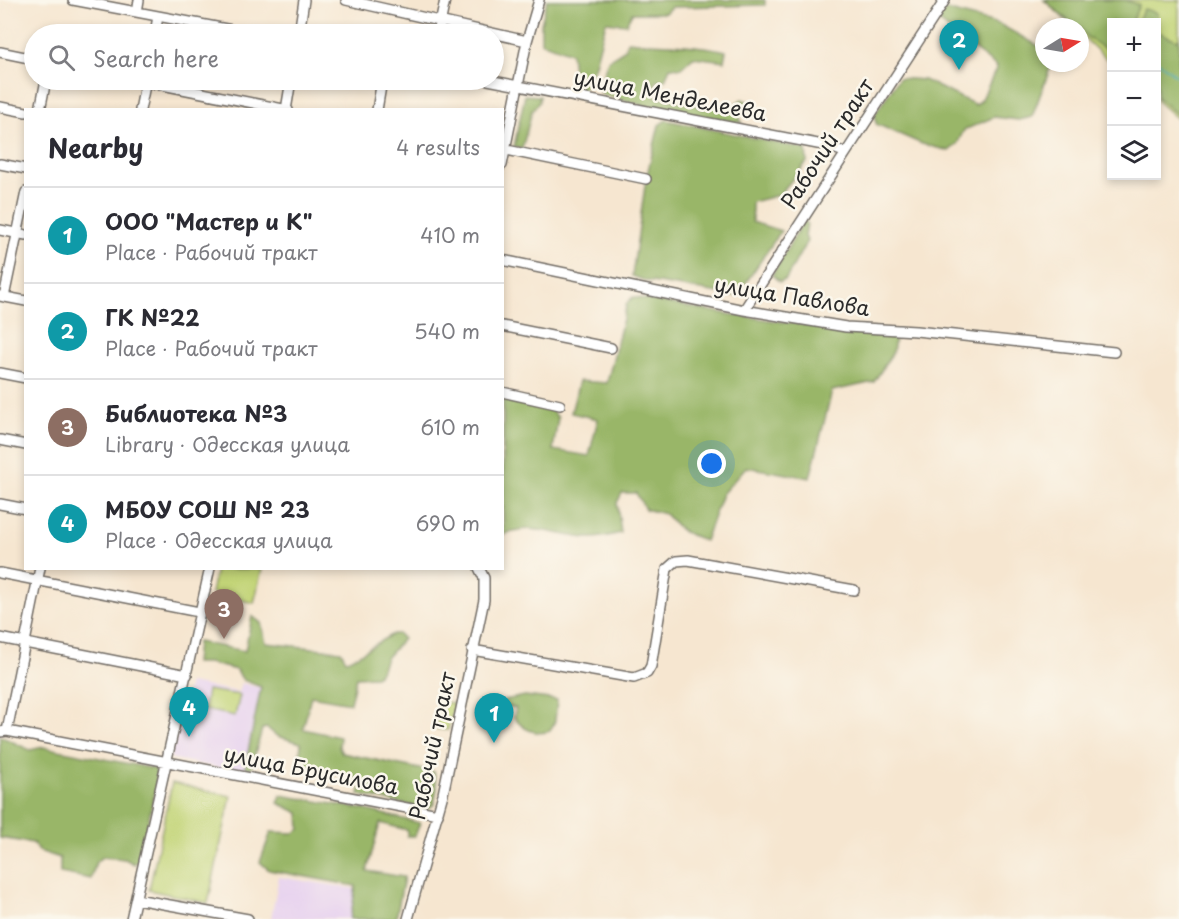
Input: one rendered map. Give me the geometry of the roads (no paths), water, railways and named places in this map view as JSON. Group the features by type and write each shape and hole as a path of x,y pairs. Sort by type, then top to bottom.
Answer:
{"street":[{"path":"74,0 200,24"},
{"path":"137,12 139,0"},
{"path":"300,24 304,0"},
{"path":"346,0 445,24"},
{"path":"440,23 444,0"},
{"path":"539,0 527,41 504,149 646,180"},
{"name":"Рабочий тракт","path":"744,309 945,0"},
{"path":"157,24 158,16"},
{"path":"504,36 527,41"},
{"path":"0,52 24,57"},
{"name":"улица Менделеева","path":"504,83 828,146 844,152"},
{"path":"40,108 44,90"},
{"path":"140,108 142,90"},
{"path":"193,90 282,108"},
{"path":"287,108 290,90"},
{"path":"377,108 380,90"},
{"path":"0,107 24,112"},
{"path":"0,164 24,169"},
{"path":"24,209 21,234 2,297 24,301"},
{"path":"0,230 21,234"},
{"name":"улица Павлова","path":"504,260 744,309 846,327 916,331 1114,352"},
{"path":"504,326 611,348"},
{"path":"0,373 24,378"},
{"path":"504,392 560,405"},
{"path":"0,440 24,445"},
{"path":"0,504 24,509"},
{"path":"472,650 634,678 647,673 651,666 667,568 676,561 688,560 854,590"},
{"path":"4,731 27,643 40,570"},
{"path":"131,919 210,570"},
{"name":"Рабочий тракт","path":"408,919 438,814 484,600 484,578 480,570"},
{"path":"0,573 199,612"},
{"path":"0,638 187,675"},
{"name":"улица Брусилова","path":"4,731 438,814"},
{"path":"136,899 248,919"}],"waterway":[{"path":"1161,64 1179,78"}],"place":[{"name":"ГК №22","path":"959,70"},
{"name":"Библиотека №3","path":"224,639"},
{"name":"МБОУ СОШ № 23","path":"189,737"},
{"name":"ООО \"Мастер и К\"","path":"494,743"}]}
